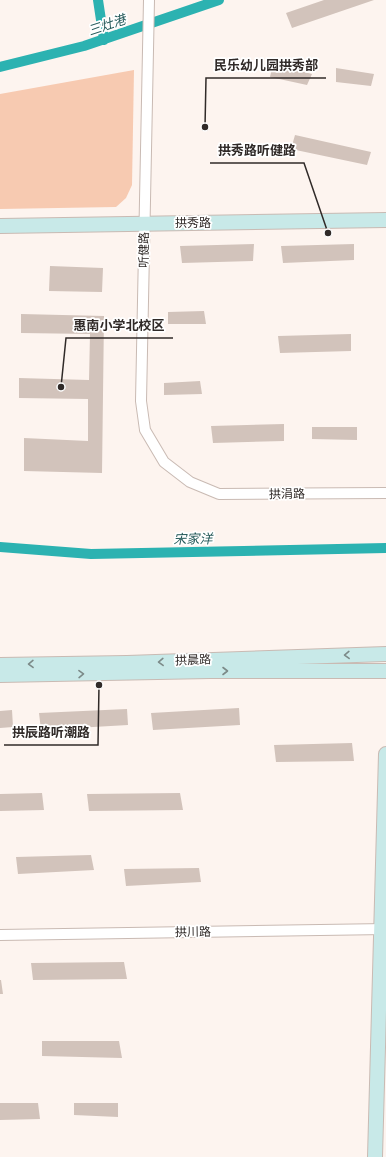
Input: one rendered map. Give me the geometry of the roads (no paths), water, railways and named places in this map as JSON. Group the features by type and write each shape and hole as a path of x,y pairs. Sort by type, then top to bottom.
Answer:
{"street":[{"name":"听健路","path":"149,0 141,401 145,430 164,462 190,482"},
{"name":"拱秀路","path":"0,226 386,220"},
{"name":"拱涓路","path":"190,482 219,494 386,493"},
{"name":"拱晨路","path":"0,665 386,654"},
{"name":"拱晨路","path":"0,675 210,671 386,671"},
{"path":"375,1157 384,929 386,754"},
{"name":"拱川路","path":"0,935 384,929"}],"waterway":[{"path":"98,0 104,40"},
{"name":"三灶港","path":"0,67 84,46 219,0"},
{"name":"宋家洋","path":"0,547 91,554 386,548"}],"place":[{"name":"民乐幼儿园拱秀部","path":"205,127"},
{"name":"拱秀路听健路","path":"328,233"},
{"name":"惠南小学北校区","path":"61,387"},
{"name":"拱辰路听潮路","path":"99,685"}]}
